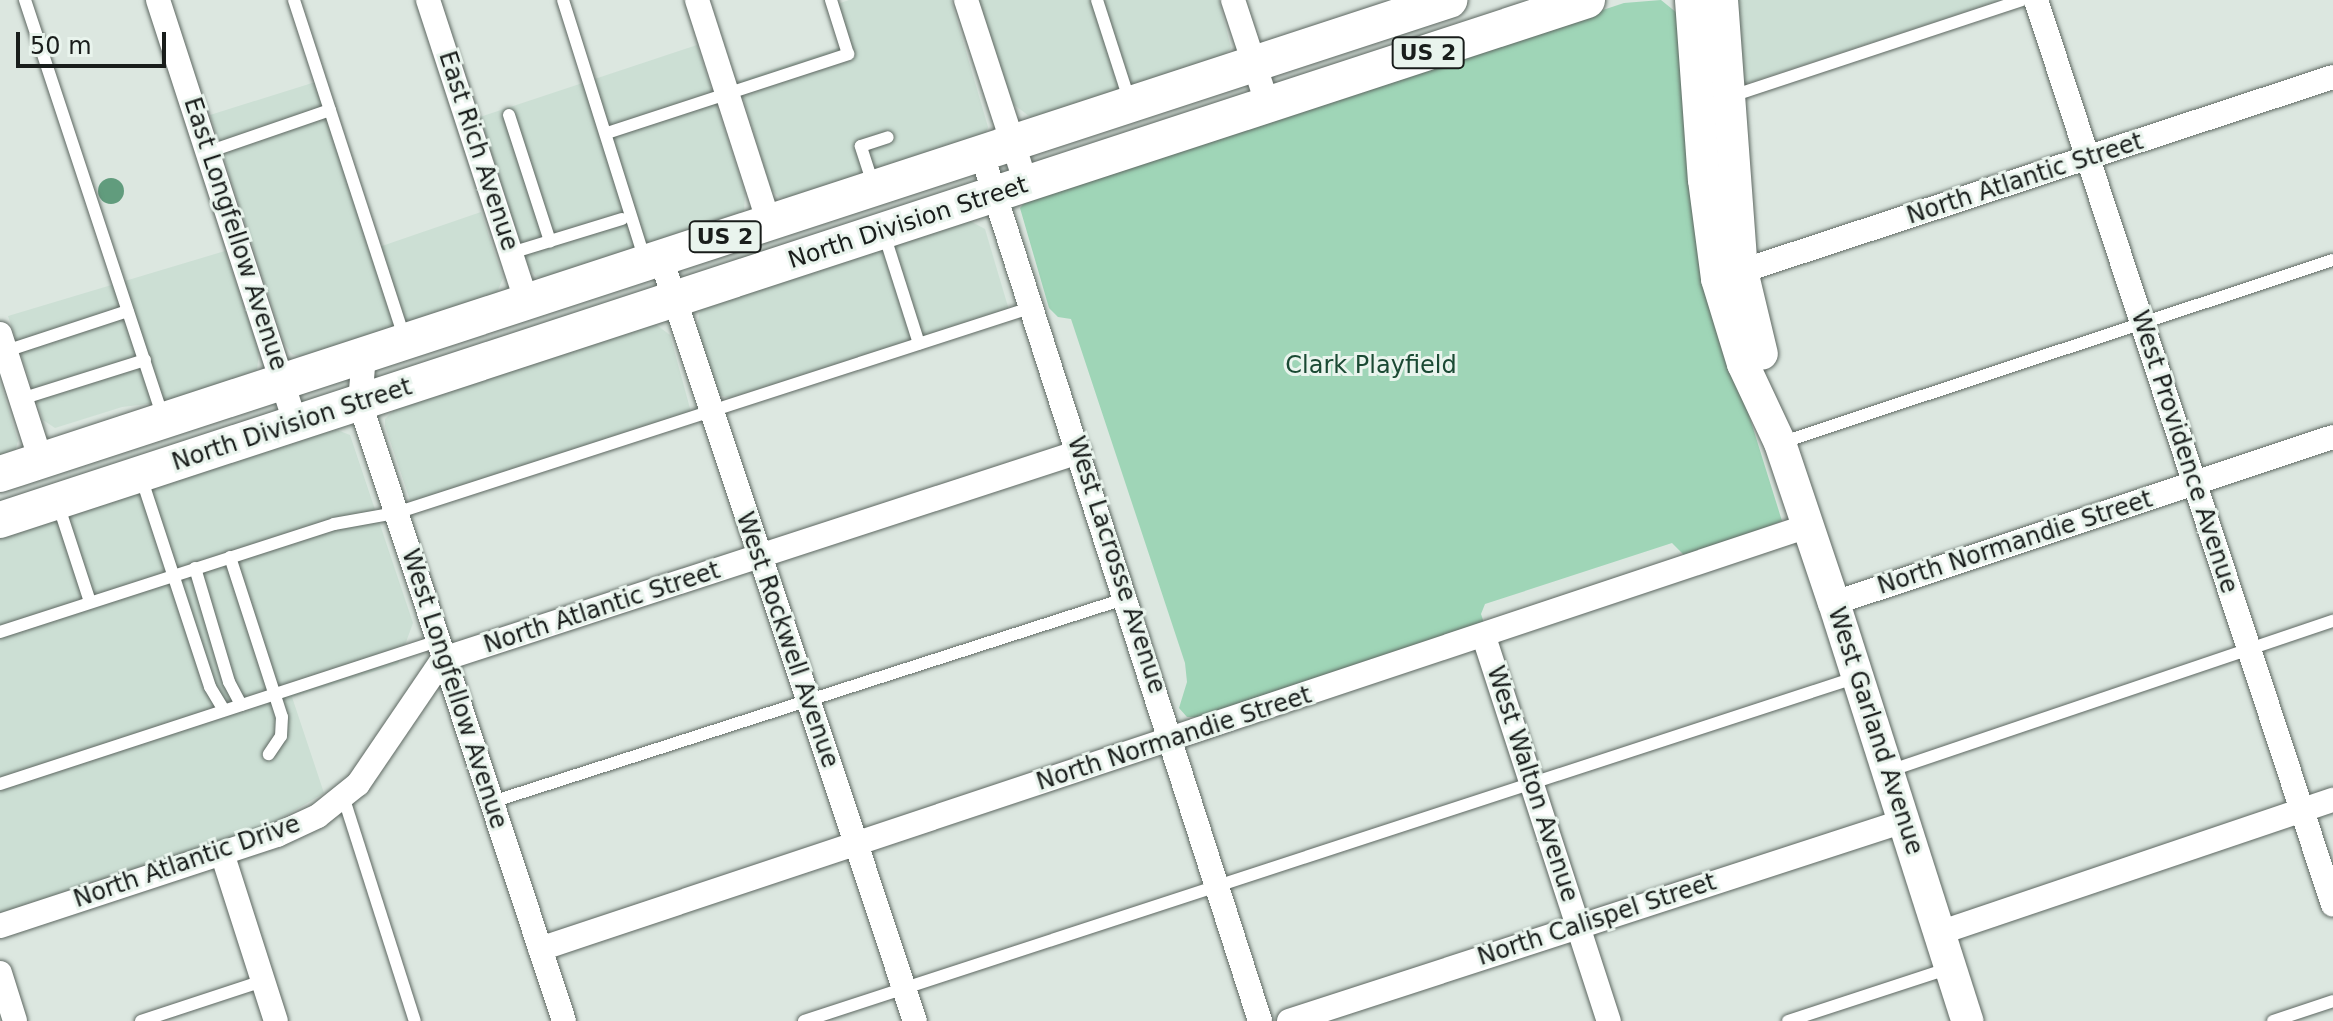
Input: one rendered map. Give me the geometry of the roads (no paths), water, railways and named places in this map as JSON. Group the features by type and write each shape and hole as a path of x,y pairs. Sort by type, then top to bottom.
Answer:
{"main road":[{"name":"North Division Street","path":"0,474 1449,0"},
{"name":"North Division Street","path":"0,520 1587,0"},
{"path":"57,501 60,480 101,465 164,420"}],"street":[{"name":"East Longfellow Avenue","path":"158,0 296,424"},
{"name":"East Rich Avenue","path":"428,0 527,302"},
{"path":"697,0 769,223"},
{"path":"966,0 998,150 1011,190"},
{"path":"1233,0 1268,106"},
{"name":"West Garland Avenue","path":"1691,0 1704,180 1730,275 1743,364 1780,443 1967,1021"},
{"name":"West Garland Avenue","path":"1722,0 1730,96 1730,275"},
{"name":"West Providence Avenue","path":"2036,0 2333,905"},
{"name":"North Atlantic Street","path":"1730,275 2333,77"},
{"name":"West Lacrosse Avenue","path":"998,150 1011,190 1033,307 1260,1021"},
{"name":"West Rockwell Avenue","path":"654,261 674,300 915,1021"},
{"path":"3,343 41,461"},
{"name":"West Longfellow Avenue","path":"364,355 360,403 564,1021"},
{"name":"North Normandie Street","path":"1834,603 2333,437"},
{"name":"North Atlantic Street","path":"440,650 758,557 1079,452"},
{"name":"North Normandie Street","path":"540,949 1484,637 1808,526"},
{"name":"West Walton Avenue","path":"1484,637 1609,1021"},
{"name":"North Atlantic Drive","path":"0,926 277,835 318,816 366,774 440,650"},
{"path":"1939,933 2333,800"},
{"name":"North Calispel Street","path":"1289,1021 1904,821"},
{"path":"222,853 276,1021"},
{"path":"0,973 15,1021"}],"lane":[{"path":"25,0 164,420"},
{"path":"294,0 406,342"},
{"path":"563,0 654,261"},
{"path":"607,133 848,54 831,0"},
{"path":"1097,0 1131,106"},
{"path":"1730,96 2022,0"},
{"path":"208,152 330,110"},
{"path":"509,115 550,241"},
{"path":"874,189 861,146 888,137"},
{"path":"511,253 622,219"},
{"path":"883,231 919,344"},
{"path":"1780,443 2333,260"},
{"path":"0,632 334,524 396,513 1033,307"},
{"path":"3,343 128,311"},
{"path":"21,399 145,360"},
{"path":"140,474 210,687 224,710"},
{"path":"57,501 90,602"},
{"path":"230,557 276,694 281,736 269,754"},
{"path":"195,568 229,682 241,705"},
{"path":"492,802 1127,598"},
{"path":"1887,772 2333,621"},
{"path":"0,784 276,694 440,650"},
{"path":"804,1021 1857,677"},
{"path":"343,796 415,1021"},
{"path":"1788,1021 1950,968"},
{"path":"141,1021 263,981"},
{"path":"2273,1021 2333,1001"}],"park label":[{"name":"Clark Playfield","path":"1371,366"}]}
